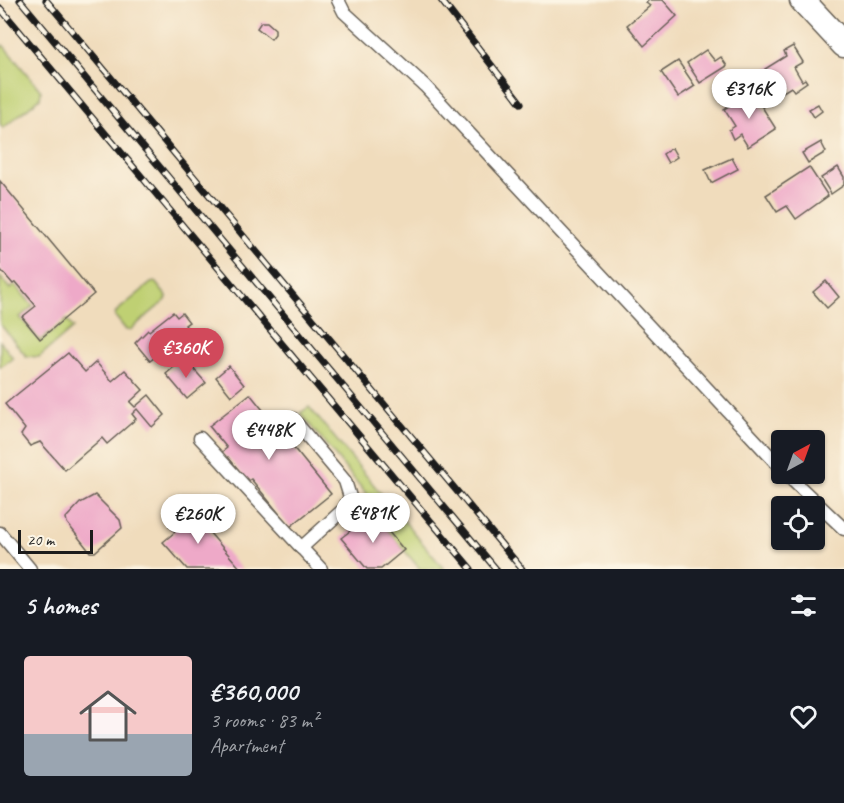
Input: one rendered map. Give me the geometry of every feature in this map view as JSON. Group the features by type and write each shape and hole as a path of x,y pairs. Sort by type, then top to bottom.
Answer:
{"street":[{"path":"802,0 844,45"}],"lane":[{"path":"338,0 344,12 425,86 771,457"},
{"path":"293,419 345,481 350,497 344,509 302,548"},
{"path":"200,438 321,569"},
{"path":"797,484 844,529"},
{"path":"0,533 25,567"}],"green space":[{"path":"3,45 41,91 40,98 3,128 0,124 0,48"},
{"path":"0,277 10,289 15,285 33,306 20,317 40,341 67,320 73,328 39,357 26,356 0,324"},
{"path":"155,282 167,297 166,300 130,330 126,330 115,316 116,312"},
{"path":"0,341 13,358 0,367"},
{"path":"309,407 444,569 420,569 373,513 378,508 300,413"}],"building":[{"path":"649,0 663,0 677,16 644,46 627,25 650,6 646,3"},
{"path":"261,22 267,22 275,29 275,34 271,39 257,28"},
{"path":"793,46 803,62 794,67 802,81 805,79 807,82 794,91 791,87 780,94 765,69 786,56 784,51"},
{"path":"706,50 715,61 721,57 727,66 700,83 687,63"},
{"path":"678,61 695,86 678,97 661,72"},
{"path":"752,91 776,129 748,147 740,134 733,139 729,130 735,126 724,109"},
{"path":"818,104 822,111 814,117 809,109"},
{"path":"821,142 826,152 808,163 802,153"},
{"path":"672,148 677,157 668,163 663,154"},
{"path":"732,158 738,169 711,183 705,170"},
{"path":"809,167 828,196 796,219 787,206 777,212 766,195"},
{"path":"838,167 844,177 844,185 831,194 821,178"},
{"path":"0,181 94,294 40,339 22,317 36,306 16,282 13,284 0,269"},
{"path":"826,281 839,297 827,308 813,292"},
{"path":"173,312 177,317 182,313 189,322 185,325 189,331 150,361 135,343 148,330"},
{"path":"68,353 85,372 96,362 112,381 125,370 143,390 130,402 135,407 149,395 165,415 152,427 137,409 132,414 136,419 107,444 102,438 65,470 40,442 30,446 21,435 25,429 5,404"},
{"path":"184,358 206,383 187,399 166,374"},
{"path":"229,366 244,385 231,396 216,377"},
{"path":"250,394 331,494 290,527 251,479 245,483 240,476 242,474 222,452 227,448 209,426"},
{"path":"95,495 120,520 122,528 95,552 90,552 67,523 66,518 80,503"},
{"path":"200,511 214,527 209,532 241,569 187,569 163,542 175,532 169,526 174,522 171,519 176,514 178,518 183,514 189,520"},
{"path":"373,513 404,550 381,569 367,569 341,538"}],"railway":[{"path":"20,0 496,569"},
{"path":"46,0 522,569"},
{"path":"441,0 521,103"},
{"path":"0,8 471,569"}]}
